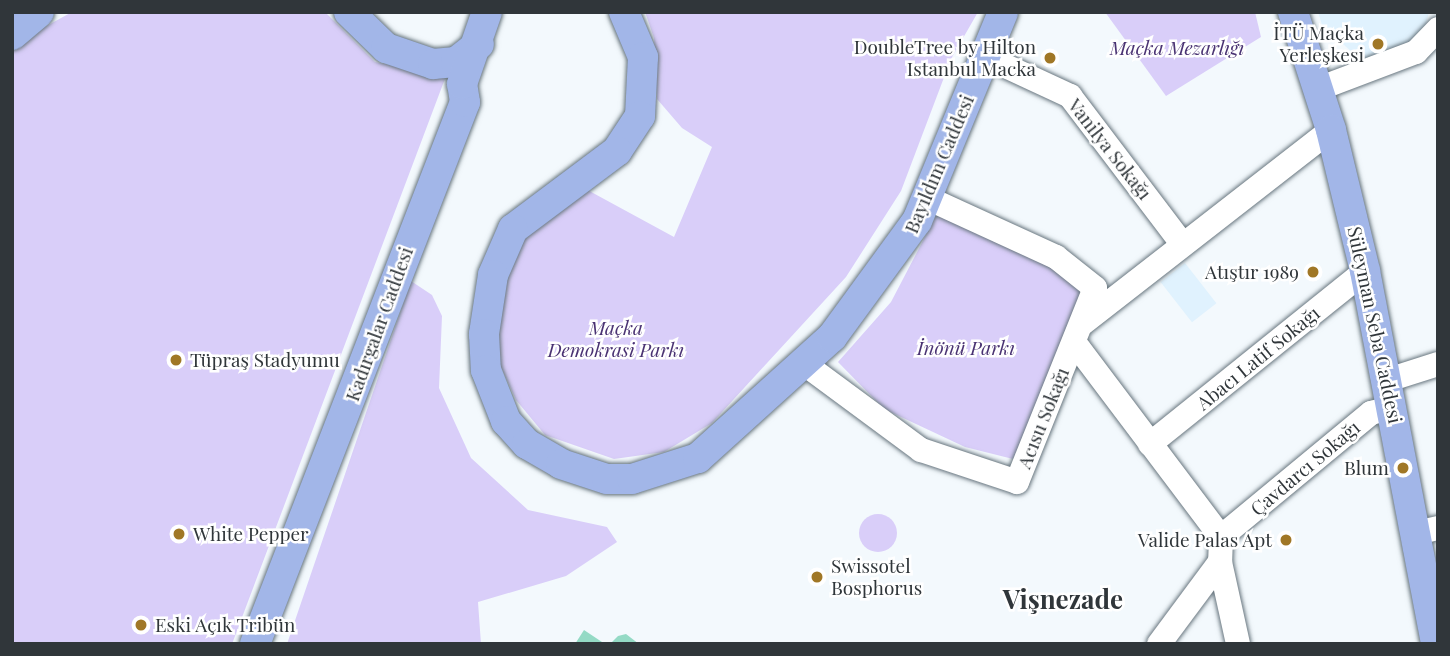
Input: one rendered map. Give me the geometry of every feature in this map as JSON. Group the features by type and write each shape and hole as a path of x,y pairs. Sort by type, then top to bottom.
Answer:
{"main road":[{"path":"12,35 39,12"},
{"path":"349,12 371,38 404,55 446,64 474,49"},
{"name":"Bayıldım Caddesi","path":"610,12 633,65 626,122 599,152 520,204 494,241 479,288 476,377 497,428 515,453 572,486 614,493 659,487 733,452 797,387 806,365"},
{"name":"Bayıldım Caddesi","path":"624,12 643,57 640,116 617,151 526,214 501,250 484,334 493,396 527,444 588,475 632,479 698,457 806,365 881,277 927,198 1003,12"},
{"name":"Bayıldım Caddesi","path":"986,57 1020,12"},
{"name":"Süleyman Seba Caddesi","path":"1293,12 1331,130 1391,393 1427,531 1436,644"},
{"name":"Kadırgalar Caddesi","path":"255,644 465,102 462,84 474,49 498,15"}],"street":[{"path":"1318,89 1416,52 1438,29"},
{"name":"Vanilya Sokağı","path":"986,57 1070,96 1181,242"},
{"name":"Acısu Sokağı","path":"1078,333 1181,242 1331,130"},
{"name":"Acısu Sokağı","path":"806,365 921,450 1017,482 1095,288 1080,270 927,198"},
{"name":"Abacı Latif Sokağı","path":"1150,444 1365,271"},
{"path":"1078,333 1150,444 1222,537 1220,562 1238,644"},
{"name":"Çavdarcı Sokağı","path":"1222,537 1371,414 1391,393 1438,364"},
{"path":"1159,644 1220,562"}],"shaded area":[{"name":"İTÜ Maçka Yerleşkesi","path":"1318,12 1429,12 1423,35 1403,53 1364,63 1322,25"},
{"path":"1185,263 1216,303 1192,322 1161,282"},
{"path":"584,630 605,644 575,644"},
{"path":"626,634 639,644 610,644 618,636"}],"green space":[{"name":"Tüpraş Stadyumu","path":"72,12 325,12 375,62 446,76 232,644 12,644 12,45"},
{"name":"Maçka Demokrasi Parkı","path":"645,12 978,12 951,59 901,191 846,277 712,423 664,452 614,459 545,435 516,400 497,358 501,289 523,232 582,187 674,237 712,147 682,128 657,99 654,38"},
{"name":"Maçka Mezarlığı","path":"1105,12 1255,12 1261,37 1166,96"},
{"name":"İnönü Parkı","path":"938,212 1082,278 1085,297 1013,459 965,447 884,409 838,362 891,302"},
{"path":"411,281 432,295 442,316 439,388 471,458 528,510 607,527 617,542 566,576 478,602 481,644 287,644"},
{"path":"878,514 891,520 897,533 891,546 878,552 865,546 859,533 865,520"}],"place":[{"name":"İTÜ Maçka Yerleşkesi","path":"1378,44"},
{"name":"DoubleTree by Hilton Istanbul Macka","path":"1050,58"},
{"name":"Atıştır 1989","path":"1313,272"},
{"name":"Tüpraş Stadyumu","path":"176,360"},
{"name":"Blum","path":"1403,468"},
{"name":"White Pepper","path":"179,534"},
{"name":"Valide Palas Apt","path":"1286,540"},
{"name":"Swissotel Bosphorus","path":"817,577"},
{"name":"Eski Açık Tribün","path":"141,625"}],"district":[{"name":"Vişnezade","path":"1063,599"}]}
